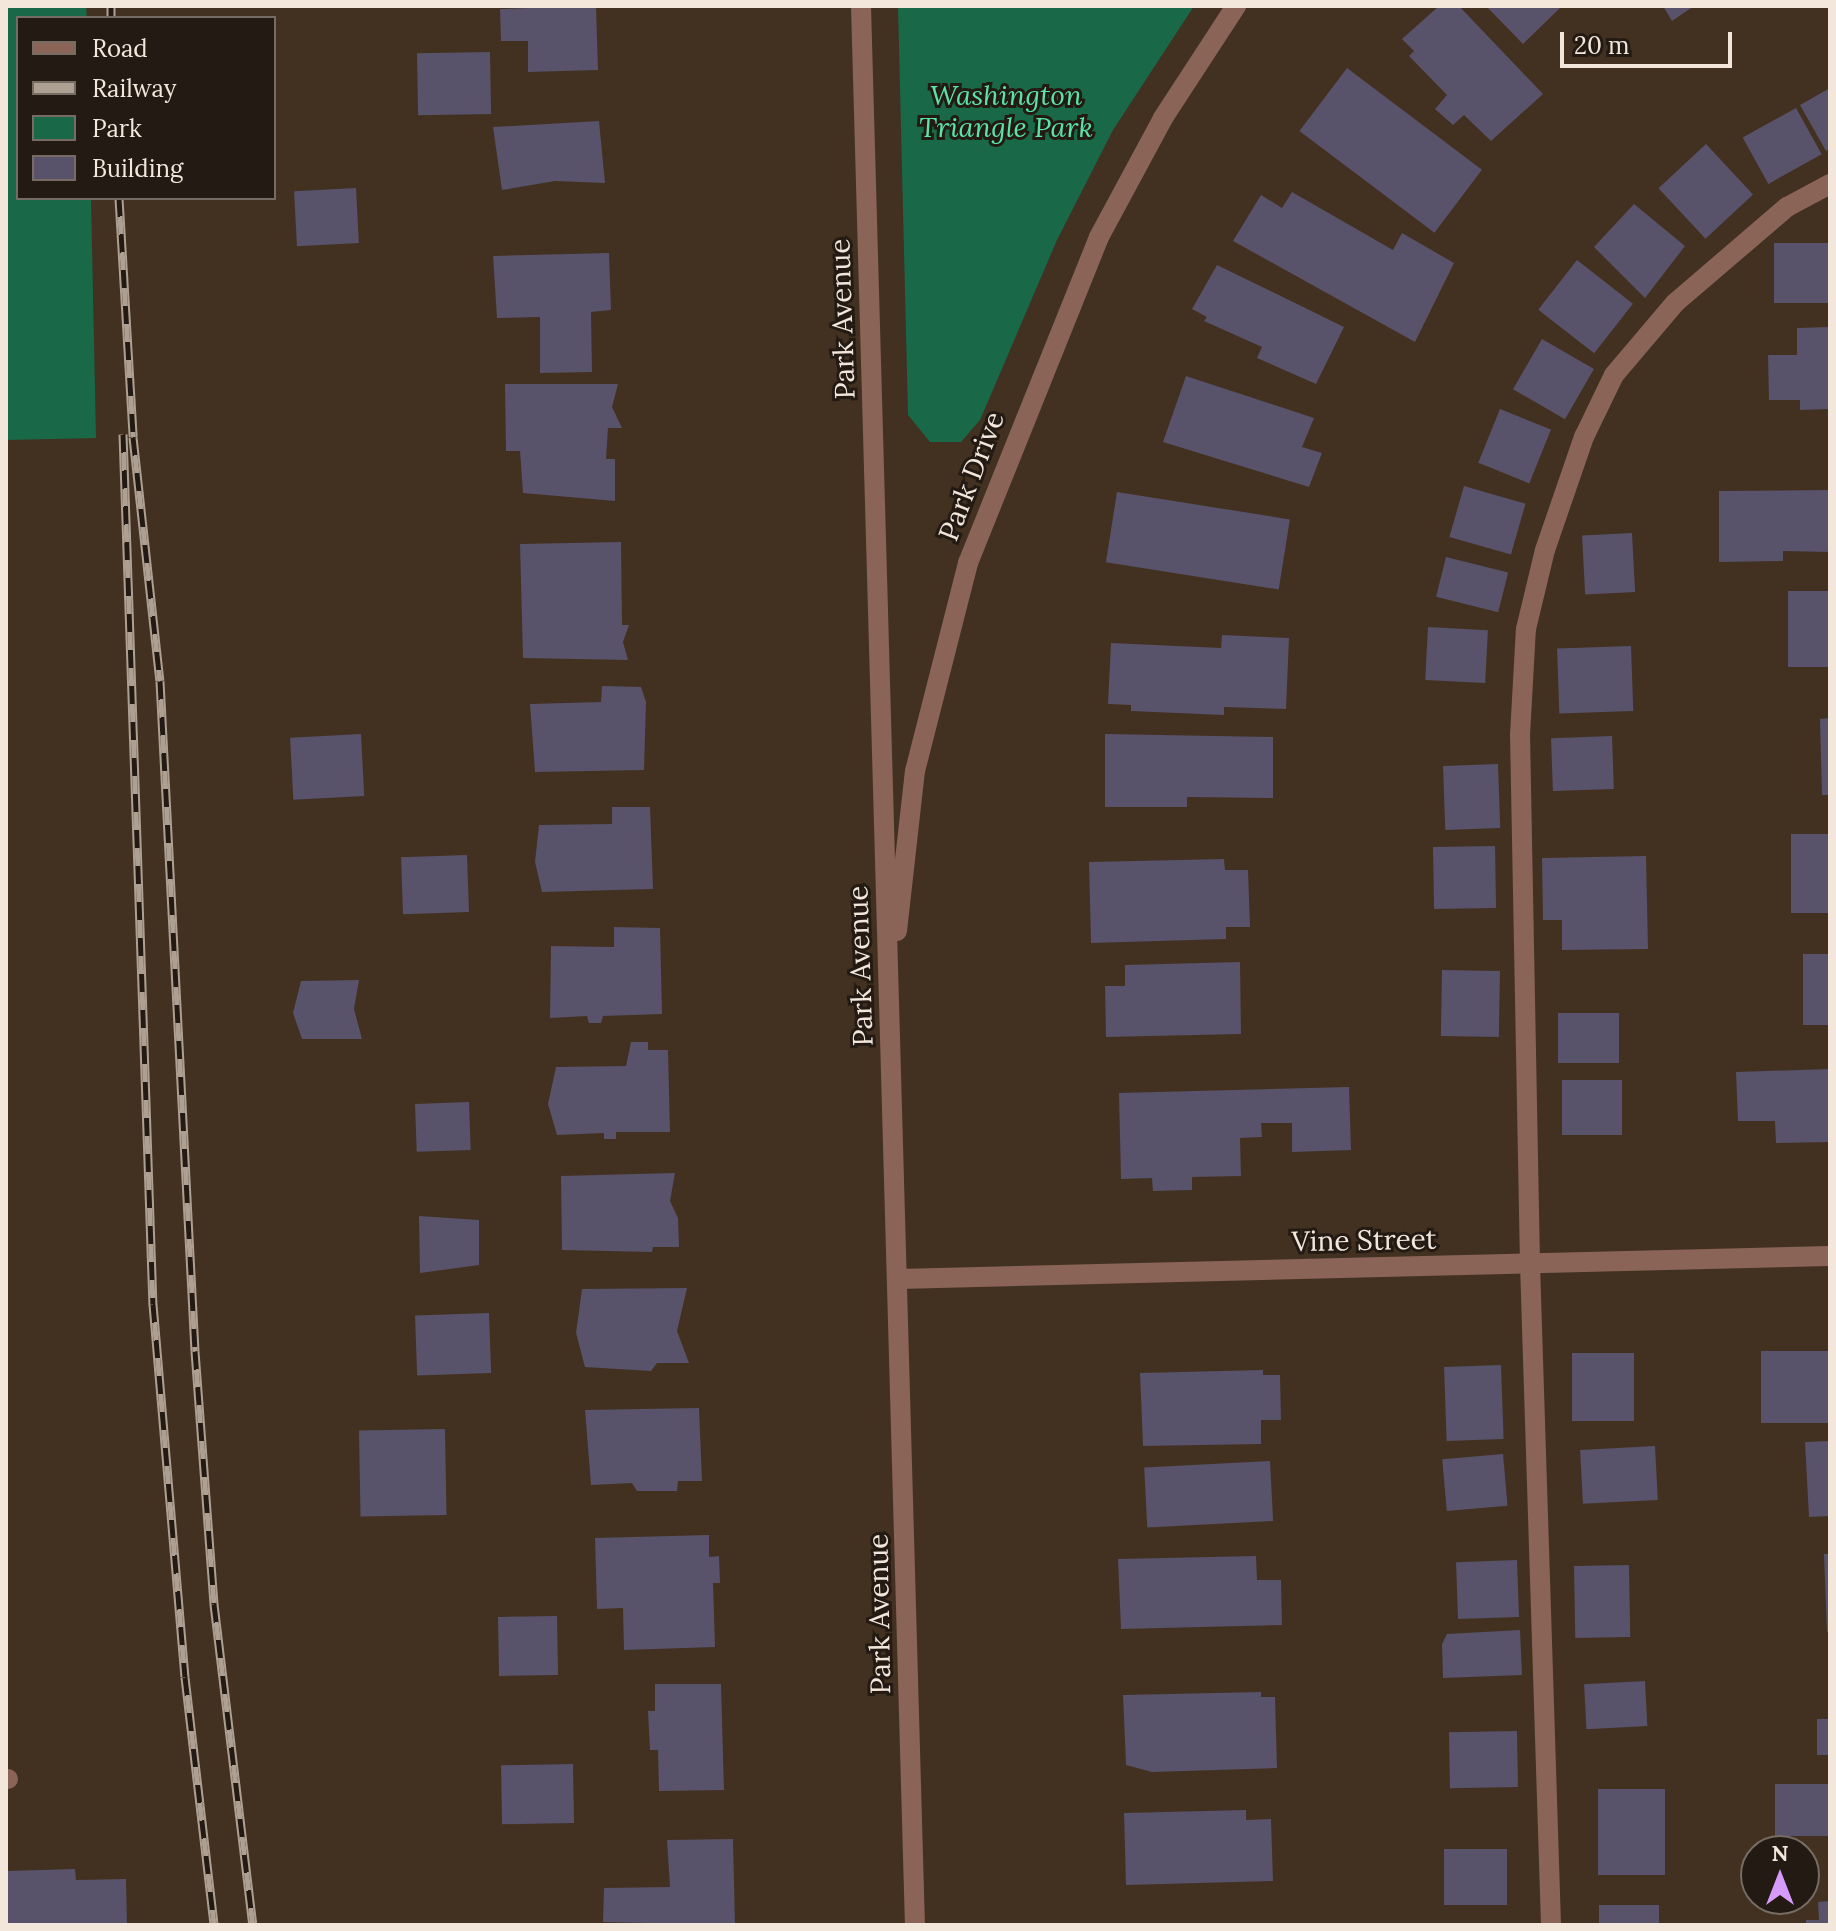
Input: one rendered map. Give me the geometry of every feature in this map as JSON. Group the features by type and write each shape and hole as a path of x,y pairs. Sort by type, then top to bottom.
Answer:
{"street":[{"name":"Park Avenue","path":"861,6 915,1925"},
{"name":"Park Drive","path":"889,1009 915,771 968,563 1099,237 1163,118 1236,6"},
{"path":"1551,1925 1530,1264 1520,735 1526,629 1545,550 1584,437 1614,375 1675,303 1787,207 1830,184"},
{"name":"Vine Street","path":"899,1279 1830,1256"}],"green space":[{"path":"6,6 86,6 87,16 16,16 16,200 91,200 96,438 6,440"},
{"name":"Washington Triangle Park","path":"898,6 1194,6 1113,130 1057,240 980,420 961,442 930,442 908,415"}],"building":[{"path":"596,6 598,70 528,72 528,41 501,41 500,9"},
{"path":"1439,6 1459,6 1543,94 1491,141 1464,115 1453,125 1435,109 1447,95 1409,56 1414,51 1402,39"},
{"path":"1486,6 1562,6 1523,44"},
{"path":"1663,6 1694,6 1672,21"},
{"path":"490,52 491,114 418,115 417,53"},
{"path":"1347,68 1482,170 1434,233 1299,131"},
{"path":"1830,88 1830,149 1826,151 1800,105"},
{"path":"1796,108 1822,154 1768,184 1743,138"},
{"path":"599,121 605,183 555,181 502,190 493,127"},
{"path":"1706,144 1753,194 1706,239 1658,188"},
{"path":"356,188 359,243 297,246 294,191"},
{"path":"1292,192 1393,250 1402,233 1454,263 1415,342 1233,241 1261,195 1282,208"},
{"path":"1634,204 1685,246 1645,298 1594,247"},
{"path":"1774,243 1830,243 1830,303 1774,303"},
{"path":"609,253 611,310 591,312 592,372 540,373 540,317 497,318 493,256"},
{"path":"1577,260 1633,304 1594,353 1538,310"},
{"path":"1217,265 1344,327 1316,384 1257,358 1262,347 1204,321 1207,317 1192,309"},
{"path":"1830,327 1830,409 1800,410 1800,400 1769,400 1768,355 1797,355 1797,328"},
{"path":"1542,339 1594,369 1565,419 1513,389"},
{"path":"1186,376 1314,418 1302,447 1322,453 1309,487 1163,442"},
{"path":"505,384 618,384 612,407 622,428 608,428 606,459 615,459 615,501 523,493 520,451 506,451"},
{"path":"1500,409 1551,430 1529,483 1478,463"},
{"path":"1464,486 1526,504 1511,555 1449,537"},
{"path":"1830,490 1830,552 1783,551 1783,561 1719,562 1719,491"},
{"path":"1117,492 1290,519 1279,590 1106,562"},
{"path":"1632,533 1635,592 1585,595 1582,536"},
{"path":"621,542 622,625 629,625 623,642 628,660 523,658 520,544"},
{"path":"1446,557 1508,572 1498,612 1436,597"},
{"path":"1788,591 1830,591 1830,667 1788,667"},
{"path":"1428,627 1488,630 1485,683 1425,680"},
{"path":"1222,635 1289,638 1286,709 1224,707 1224,715 1131,711 1131,705 1108,704 1111,643 1221,648"},
{"path":"1631,646 1633,711 1559,714 1557,649"},
{"path":"602,686 641,687 646,702 644,770 535,772 530,704 601,702"},
{"path":"1830,718 1830,795 1822,795 1820,719"},
{"path":"361,734 364,796 293,800 290,738"},
{"path":"1105,734 1273,737 1273,798 1187,797 1187,807 1105,807"},
{"path":"1612,736 1614,789 1553,791 1551,738"},
{"path":"1498,764 1500,828 1445,830 1443,766"},
{"path":"612,807 650,807 653,889 542,892 535,862 539,825 612,824"},
{"path":"1791,834 1830,834 1830,913 1791,913"},
{"path":"1495,846 1496,908 1434,909 1433,847"},
{"path":"467,855 469,912 403,914 401,857"},
{"path":"1646,856 1648,949 1562,950 1562,920 1543,920 1542,858"},
{"path":"1224,859 1225,870 1248,870 1250,927 1226,927 1226,939 1091,943 1089,862"},
{"path":"614,927 660,928 662,1014 603,1016 601,1023 589,1023 587,1016 550,1018 551,946 614,947"},
{"path":"1803,954 1830,954 1830,1025 1803,1025"},
{"path":"1240,962 1241,1034 1106,1037 1105,986 1125,986 1125,965"},
{"path":"1442,970 1500,971 1499,1037 1441,1036"},
{"path":"359,980 354,1009 362,1039 302,1039 293,1013 301,981"},
{"path":"1558,1013 1619,1013 1619,1063 1558,1063"},
{"path":"631,1042 648,1042 648,1050 668,1050 670,1132 616,1132 616,1139 604,1139 604,1133 557,1135 548,1104 556,1067 626,1066"},
{"path":"1830,1069 1830,1142 1776,1143 1775,1121 1738,1121 1736,1072"},
{"path":"1562,1080 1622,1080 1622,1135 1562,1135"},
{"path":"1349,1087 1351,1150 1292,1152 1292,1123 1261,1123 1262,1137 1240,1138 1241,1176 1192,1177 1192,1190 1153,1191 1152,1178 1121,1179 1119,1093"},
{"path":"469,1102 471,1150 417,1152 415,1104"},
{"path":"675,1173 670,1201 678,1218 679,1247 653,1247 652,1252 562,1250 561,1176"},
{"path":"419,1216 479,1220 479,1265 420,1273"},
{"path":"687,1288 677,1331 689,1363 657,1363 651,1371 585,1367 576,1333 582,1289"},
{"path":"489,1313 491,1373 417,1376 415,1316"},
{"path":"1761,1351 1830,1351 1830,1423 1761,1423"},
{"path":"1572,1353 1634,1353 1634,1421 1572,1421"},
{"path":"1501,1365 1504,1439 1447,1441 1444,1367"},
{"path":"1263,1370 1263,1375 1280,1375 1281,1420 1261,1420 1261,1444 1143,1446 1140,1373"},
{"path":"699,1408 702,1481 678,1481 677,1491 637,1491 632,1483 591,1485 585,1410"},
{"path":"445,1429 447,1515 361,1516 359,1431"},
{"path":"1830,1441 1830,1516 1809,1517 1805,1442"},
{"path":"1655,1446 1658,1500 1583,1504 1580,1450"},
{"path":"1503,1454 1508,1506 1447,1511 1442,1459"},
{"path":"1270,1461 1273,1521 1147,1528 1144,1468"},
{"path":"709,1535 709,1557 719,1556 720,1583 713,1583 715,1647 624,1650 623,1608 597,1609 595,1538"},
{"path":"1824,1554 1830,1554 1830,1632 1827,1632"},
{"path":"1256,1556 1257,1580 1281,1580 1282,1625 1121,1629 1118,1559"},
{"path":"1517,1560 1519,1617 1458,1619 1456,1562"},
{"path":"1629,1565 1630,1637 1575,1638 1574,1566"},
{"path":"557,1616 558,1675 499,1676 498,1617"},
{"path":"1520,1630 1522,1675 1443,1678 1442,1644 1447,1634"},
{"path":"1645,1681 1647,1726 1586,1729 1584,1684"},
{"path":"655,1684 721,1684 724,1790 659,1791 658,1750 650,1750 648,1711 655,1711"},
{"path":"1261,1692 1261,1697 1275,1697 1277,1768 1152,1772 1126,1765 1123,1695"},
{"path":"1817,1719 1830,1719 1830,1755 1817,1755"},
{"path":"1517,1731 1518,1787 1450,1788 1449,1732"},
{"path":"573,1764 574,1823 502,1824 501,1765"},
{"path":"1775,1784 1830,1784 1830,1836 1775,1835"},
{"path":"1598,1789 1665,1789 1665,1875 1598,1875"},
{"path":"1246,1810 1246,1820 1271,1819 1273,1881 1126,1885 1124,1813"},
{"path":"733,1839 735,1925 603,1922 604,1888 670,1887 667,1840"},
{"path":"1444,1849 1507,1849 1507,1905 1444,1905"},
{"path":"75,1869 76,1880 126,1879 127,1925 6,1925 6,1871"},
{"path":"1830,1901 1830,1925 1806,1925 1806,1920 1819,1920 1820,1902"},
{"path":"1599,1905 1659,1905 1659,1925 1599,1925"}],"railway":[{"path":"111,6 111,16"},
{"path":"119,200 133,437 160,681 195,1351 214,1604 253,1925"},
{"path":"123,434 153,1304 185,1677 214,1925"}]}
